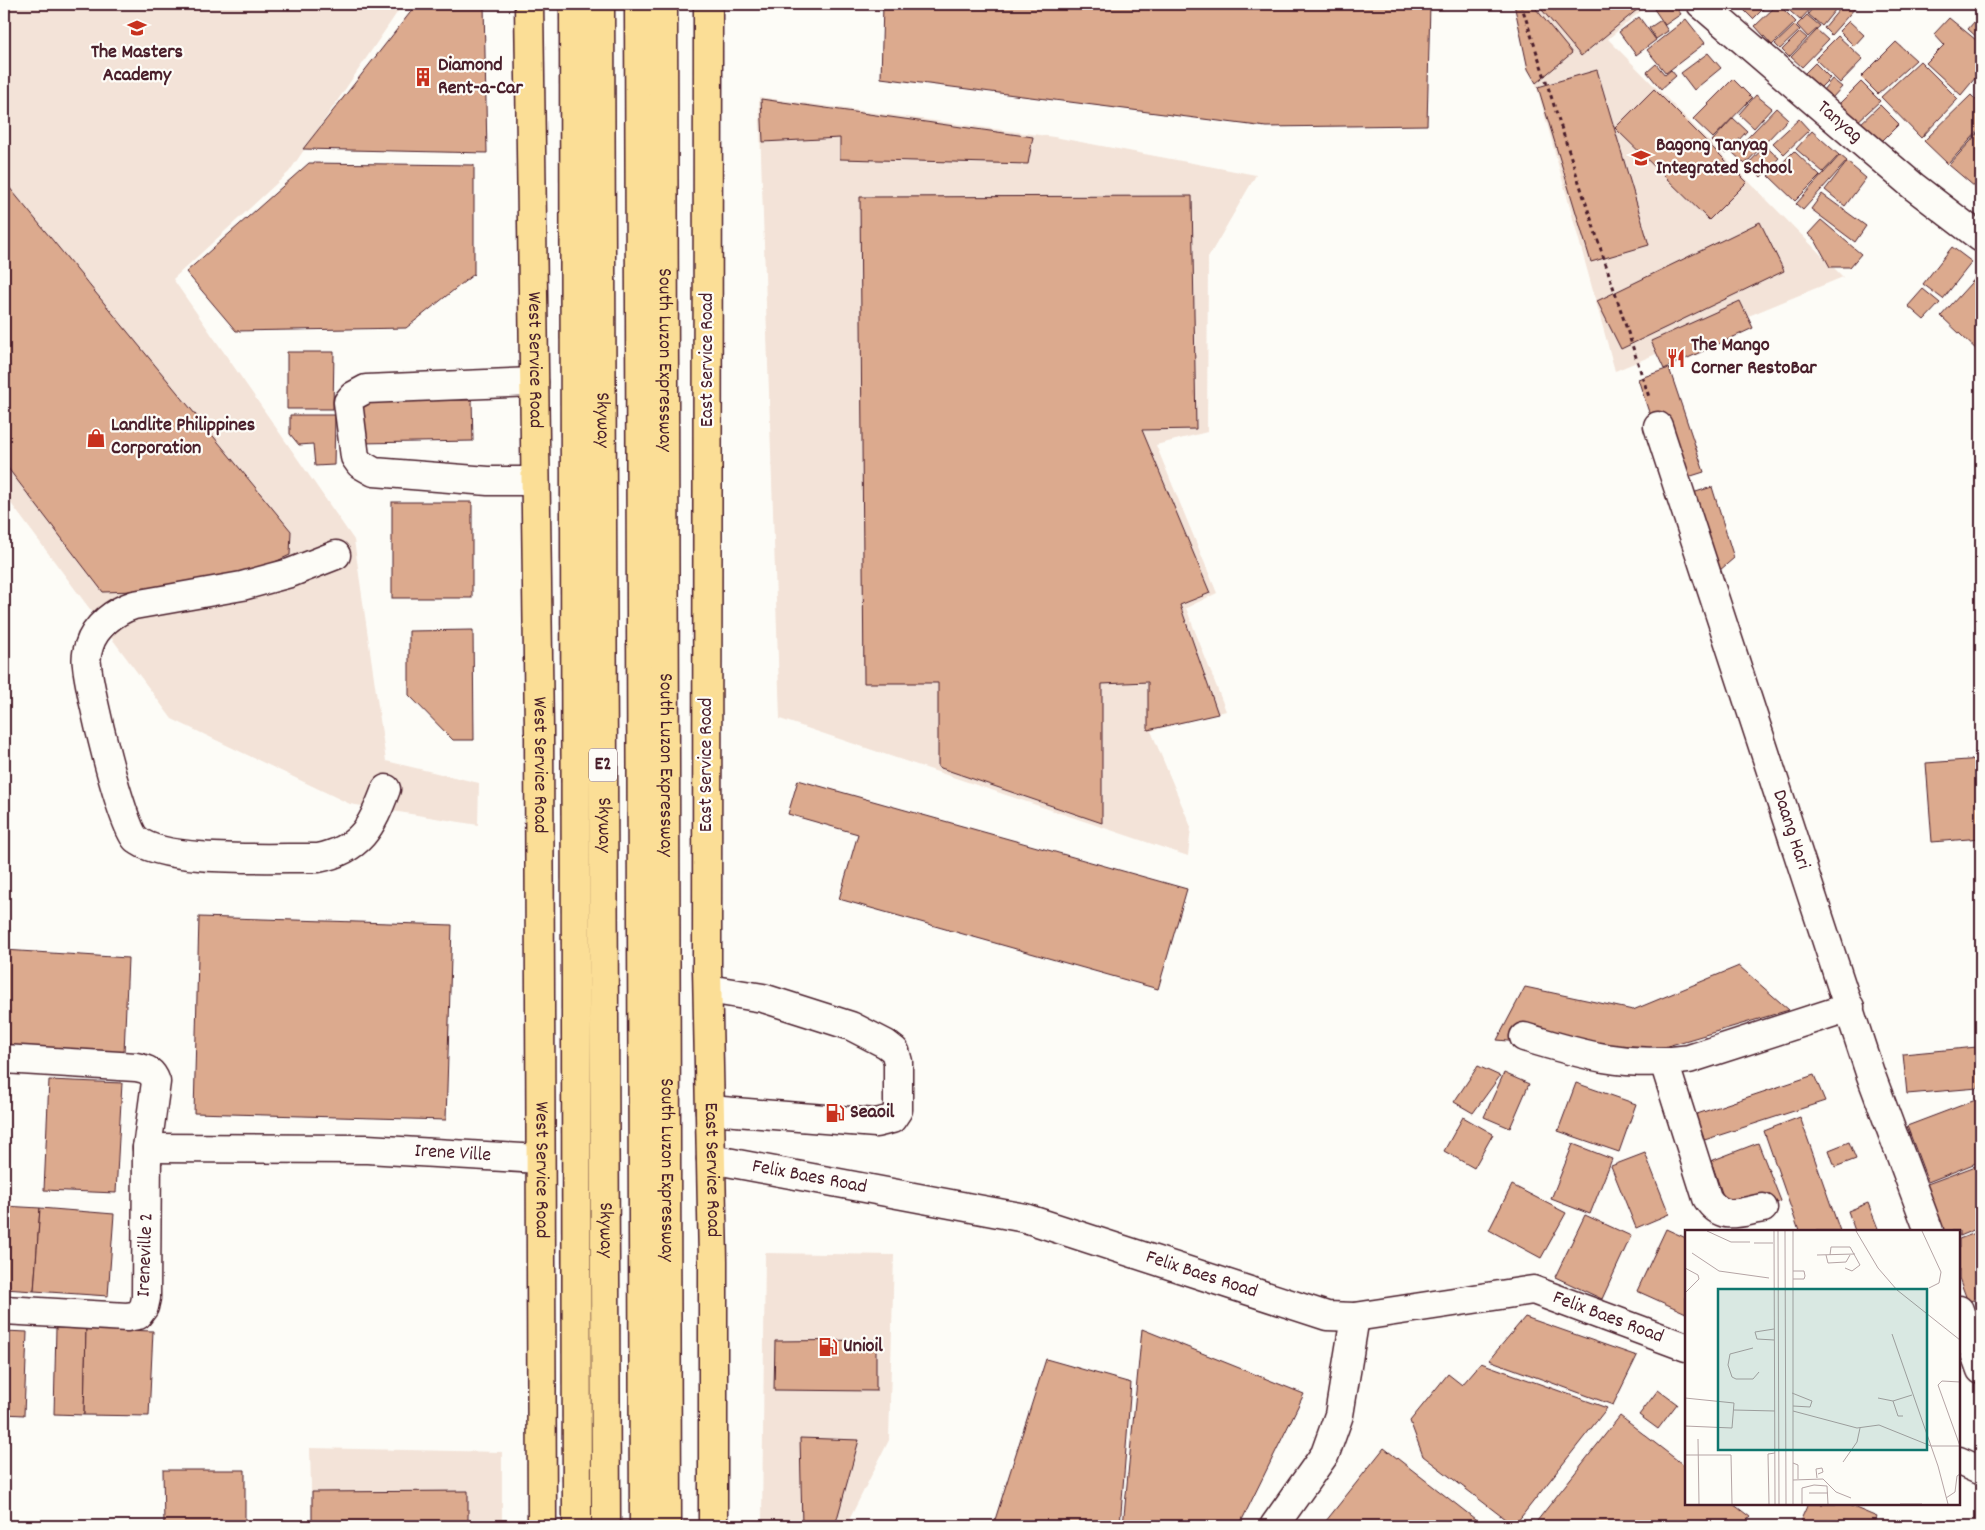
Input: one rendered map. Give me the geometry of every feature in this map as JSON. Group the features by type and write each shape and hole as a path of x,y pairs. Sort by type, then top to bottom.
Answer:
{"main road":[{"name":"West Service Road","path":"529,4 539,730 539,1159 542,1526"},
{"name":"E2","path":"574,4 578,1526"},
{"name":"Skyway","path":"600,4 606,1526"},
{"name":"Skyway","path":"639,4 644,1526"},
{"name":"South Luzon Expressway","path":"663,4 667,1526"},
{"name":"East Service Road","path":"708,4 708,989 713,1526"}],"street":[{"name":"Tanyag","path":"1701,4 1913,186 1981,238"},
{"path":"534,382 366,389 353,396 348,402 355,457 360,464 374,472 488,481 535,481"},
{"name":"Daang Hari","path":"1658,426 1850,1007 1870,1073 1929,1230"},
{"path":"336,555 290,573 242,586 134,605 122,609 110,617 94,635 89,647 86,664 98,721 124,817 135,838 149,847 164,851 198,856 318,858 333,855 346,850 366,831 386,789"},
{"path":"708,989 763,998 851,1026 886,1044 895,1051 898,1062 898,1110 892,1119 876,1123 851,1122 710,1110"},
{"path":"1524,1038 1585,1056 1625,1062 1664,1062 1689,1059 1850,1007"},
{"name":"Ireneville 2","path":"4,1060 136,1067 146,1069 153,1075 156,1082 148,1148 146,1298 144,1307 138,1315 127,1317 4,1310"},
{"path":"1664,1062 1707,1198 1713,1207 1728,1214 1763,1208"},
{"name":"Irene Ville","path":"148,1148 366,1149 539,1159"},
{"name":"Felix Baes Road","path":"711,1159 1025,1218 1327,1316 1355,1317 1533,1290 1685,1347"},
{"path":"1960,1313 1981,1370"},
{"path":"1274,1526 1324,1454 1339,1415 1355,1317"},
{"path":"1960,1462 1981,1471"}],"path":[{"path":"1521,4 1658,426"}],"shaded area":[{"path":"4,4 403,4 289,172 173,279 354,540 386,761 479,783 478,825 350,804 172,719 4,494"},
{"name":"Bagong Tanyag Integrated School","path":"1514,4 1649,4 1608,39 1843,277 1615,371"},
{"path":"759,97 1054,137 1256,175 1208,258 1207,432 1156,445 1217,593 1186,608 1226,711 1151,731 1191,827 1188,856 780,719"},
{"name":"Unioil","path":"765,1253 894,1255 889,1440 846,1526 775,1526 762,1521"},
{"path":"310,1448 502,1452 502,1526 312,1526"}],"building":[{"name":"Diamond Rent-a-Car","path":"417,4 484,4 487,153 303,149"},
{"path":"883,4 1430,4 1427,125 1266,127 881,78"},
{"path":"1514,4 1532,4 1572,53 1536,83 1528,69"},
{"path":"1537,4 1644,4 1581,56"},
{"path":"1660,4 1674,4 1681,14 1665,25 1654,9"},
{"path":"1738,4 1768,4 1753,19"},
{"path":"1778,4 1796,22 1772,45 1755,26"},
{"path":"1782,4 1815,4 1800,20"},
{"path":"1816,4 1840,4 1822,26 1808,14"},
{"path":"1844,4 1852,4 1856,7 1831,35 1824,28"},
{"path":"1981,14 1981,41 1968,29"},
{"path":"1807,15 1820,26 1808,37 1797,25"},
{"path":"1639,17 1656,40 1636,55 1619,32"},
{"path":"1949,18 1981,44 1981,71 1961,95 1926,63 1944,45 1934,34"},
{"path":"1686,19 1705,43 1666,73 1647,50"},
{"path":"1661,20 1668,31 1656,39 1649,28"},
{"path":"1849,21 1864,35 1854,46 1839,31"},
{"path":"1795,25 1800,30 1780,49 1775,44"},
{"path":"1817,30 1828,40 1802,67 1791,57"},
{"path":"1800,32 1807,38 1789,57 1782,50"},
{"path":"1838,36 1863,59 1840,83 1815,59"},
{"path":"1896,42 1916,60 1878,94 1861,77"},
{"path":"1708,53 1721,68 1694,90 1681,73"},
{"path":"1920,61 1958,99 1921,138 1881,97"},
{"path":"1815,63 1830,78 1818,90 1803,75"},
{"path":"1656,64 1665,75 1671,70 1676,76 1661,89 1647,72"},
{"path":"1597,70 1649,245 1591,262 1538,87"},
{"path":"1733,79 1752,98 1713,138 1693,119"},
{"path":"1832,79 1842,87 1832,98 1823,90"},
{"path":"1861,82 1880,101 1856,123 1837,106"},
{"path":"1654,89 1747,182 1709,220 1615,128"},
{"path":"1756,95 1772,108 1754,128 1739,114"},
{"path":"1971,95 1981,105 1981,128 1948,164 1924,141"},
{"path":"761,99 1033,137 1028,164 840,159 840,138 763,142"},
{"path":"1880,105 1899,124 1877,146 1857,127"},
{"path":"1776,108 1788,119 1745,164 1733,153"},
{"path":"1733,118 1747,131 1726,154 1712,141"},
{"path":"1799,119 1809,130 1784,154 1773,143"},
{"path":"1812,131 1839,155 1823,172 1796,149"},
{"path":"1979,132 1981,133 1981,180 1975,187 1949,165"},
{"path":"1765,146 1779,158 1761,177 1748,164"},
{"path":"1794,151 1820,176 1795,201 1769,176"},
{"path":"1840,155 1847,161 1803,210 1796,204"},
{"path":"1847,162 1866,178 1845,206 1825,190"},
{"path":"309,163 474,165 474,274 406,328 236,331 186,272"},
{"path":"4,181 291,531 290,555 264,567 166,590 103,592 4,463"},
{"path":"1822,194 1866,226 1855,242 1811,209"},
{"path":"1192,196 1196,429 1142,430 1210,593 1180,605 1218,714 1148,730 1148,682 1102,684 1102,823 938,767 938,683 864,683 860,197"},
{"path":"1821,220 1861,254 1850,267 1830,267 1815,240 1808,234"},
{"path":"1760,222 1784,271 1621,349 1597,301"},
{"path":"1952,247 1972,262 1943,299 1923,284"},
{"path":"1981,272 1981,354 1941,316"},
{"path":"1923,289 1940,303 1924,320 1908,306"},
{"path":"1740,301 1753,328 1664,369 1651,341"},
{"path":"287,352 334,352 333,409 287,409"},
{"path":"1669,368 1704,472 1672,482 1638,379"},
{"path":"472,400 473,441 361,443 361,401"},
{"path":"290,415 335,415 334,465 315,466 313,444 299,445 290,434"},
{"path":"1712,487 1734,558 1712,577 1686,495"},
{"path":"392,502 472,502 472,598 392,598"},
{"path":"473,630 474,740 453,740 409,695 409,631"},
{"path":"1981,759 1981,838 1932,842 1926,763"},
{"path":"798,780 1187,889 1158,989 839,899 858,834 788,814"},
{"path":"199,917 452,925 446,1120 194,1113"},
{"path":"4,950 128,958 124,1053 4,1047"},
{"path":"1739,966 1789,1010 1644,1053 1497,1040 1525,987 1633,1010"},
{"path":"1977,1047 1981,1054 1981,1082 1978,1088 1907,1094 1903,1054"},
{"path":"1478,1066 1500,1076 1473,1113 1454,1102"},
{"path":"1504,1073 1529,1084 1510,1128 1484,1117"},
{"path":"1814,1075 1825,1101 1689,1145 1682,1119"},
{"path":"49,1080 122,1083 116,1193 44,1190"},
{"path":"1576,1083 1636,1104 1619,1152 1558,1131"},
{"path":"1981,1098 1981,1161 1928,1182 1907,1126"},
{"path":"1463,1117 1493,1134 1474,1168 1444,1151"},
{"path":"1800,1117 1840,1230 1799,1230 1764,1131"},
{"path":"1849,1142 1856,1159 1835,1167 1829,1150"},
{"path":"1758,1143 1781,1201 1732,1222 1711,1161"},
{"path":"1573,1144 1612,1159 1590,1214 1551,1199"},
{"path":"1645,1153 1669,1214 1636,1228 1611,1166"},
{"path":"1981,1164 1981,1227 1960,1236 1960,1230 1940,1230 1922,1186"},
{"path":"1512,1185 1566,1213 1541,1258 1489,1230"},
{"path":"1868,1203 1879,1230 1855,1230 1848,1211"},
{"path":"4,1206 40,1208 34,1291 4,1289"},
{"path":"40,1208 114,1214 108,1296 34,1291"},
{"path":"1585,1215 1631,1236 1602,1299 1555,1277"},
{"path":"1666,1229 1685,1238 1685,1313 1637,1291"},
{"path":"1981,1231 1981,1297 1968,1302 1960,1281 1960,1239"},
{"path":"1525,1317 1637,1356 1613,1405 1489,1360"},
{"path":"56,1328 86,1329 84,1415 54,1414"},
{"path":"86,1329 153,1331 149,1416 84,1415"},
{"path":"1142,1329 1304,1394 1239,1526 1123,1526"},
{"path":"4,1331 27,1332 24,1415 4,1414"},
{"path":"876,1340 876,1391 774,1390 775,1341"},
{"path":"1046,1359 1131,1383 1120,1526 993,1526"},
{"path":"1481,1363 1607,1408 1514,1526 1423,1456 1410,1421 1448,1374 1462,1385"},
{"path":"1658,1390 1677,1404 1658,1429 1639,1415"},
{"path":"1620,1416 1685,1466 1685,1505 1734,1505 1750,1517 1742,1526 1533,1526"},
{"path":"800,1438 859,1440 835,1526 802,1526"},
{"path":"1384,1448 1484,1526 1322,1526"},
{"path":"163,1470 245,1470 245,1526 164,1526"},
{"path":"468,1491 468,1526 312,1526 312,1492"},
{"path":"1808,1505 1848,1505 1877,1517 1873,1526 1798,1526"},
{"path":"263,1521 304,1521 304,1526 263,1526"}],"place":[{"name":"The Masters Academy","path":"137,28"},
{"name":"Diamond Rent-a-Car","path":"423,77"},
{"name":"Bagong Tanyag Integrated School","path":"1641,158"},
{"name":"The Mango Corner RestoBar","path":"1676,358"},
{"name":"Landlite Philippines Corporation","path":"96,438"},
{"name":"Seaoil","path":"835,1113"},
{"name":"Unioil","path":"828,1347"}]}
